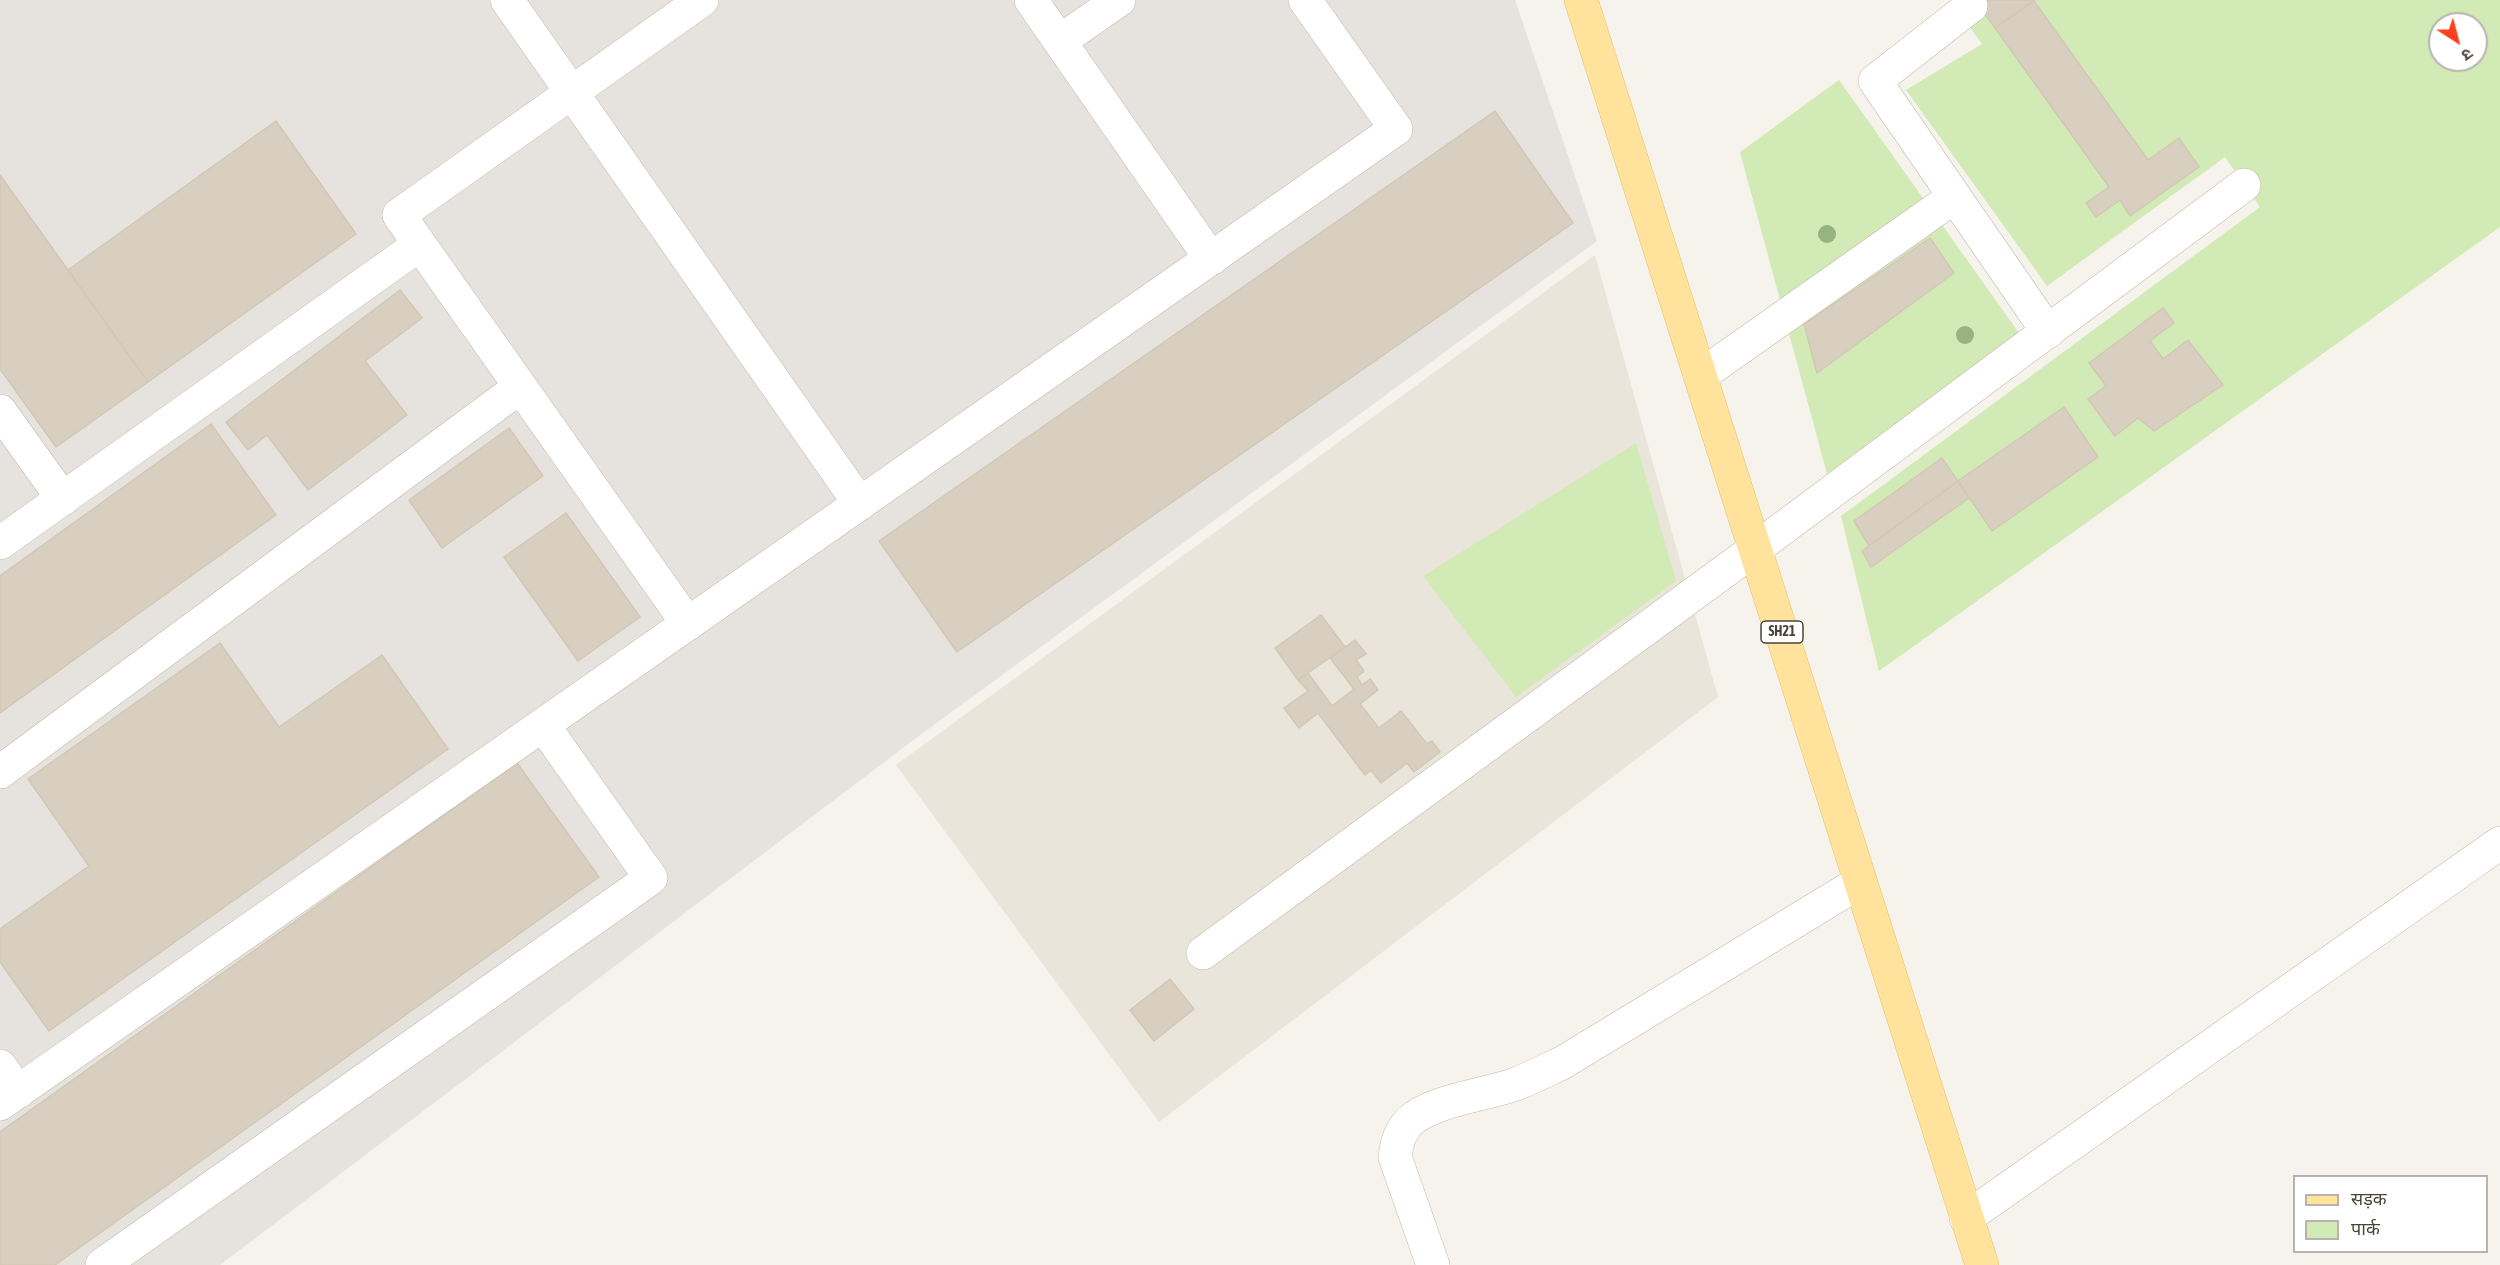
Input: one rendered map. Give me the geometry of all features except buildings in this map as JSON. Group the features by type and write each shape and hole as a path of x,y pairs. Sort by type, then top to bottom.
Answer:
{"main road":[{"name":"SH21","path":"1581,0 1982,1265"}],"street":[{"path":"507,0 860,504"},
{"path":"688,624 399,215 702,0"},
{"path":"1031,0 1211,259"},
{"path":"1060,41 1119,0"},
{"path":"6,1088 543,725 1395,129 1305,0"},
{"path":"1971,6 1875,81 2048,332"},
{"path":"1203,953 1755,549 2244,185"},
{"path":"1700,376 1954,197"},
{"path":"0,543 419,245"},
{"path":"0,772 520,387"},
{"path":"0,411 63,499"},
{"path":"102,1265 651,878 543,725"},
{"path":"1966,1218 2500,843"},
{"path":"1433,1265 1395,1157 1397,1142 1403,1128 1432,1109 1516,1084 1562,1063 1860,882"}],"shaded area":[{"path":"0,0 1515,0 1597,241 920,735 220,1265 0,1265"},
{"path":"1595,255 1718,697 1159,1122 896,765"}],"green space":[{"path":"1950,0 2500,0 2500,227 1879,671 1841,516 2260,207 2225,157 2047,286 1906,90 1982,44"},
{"path":"1839,80 2019,333 1827,474 1740,152"},
{"path":"1636,443 1676,581 1516,697 1423,576"}]}
